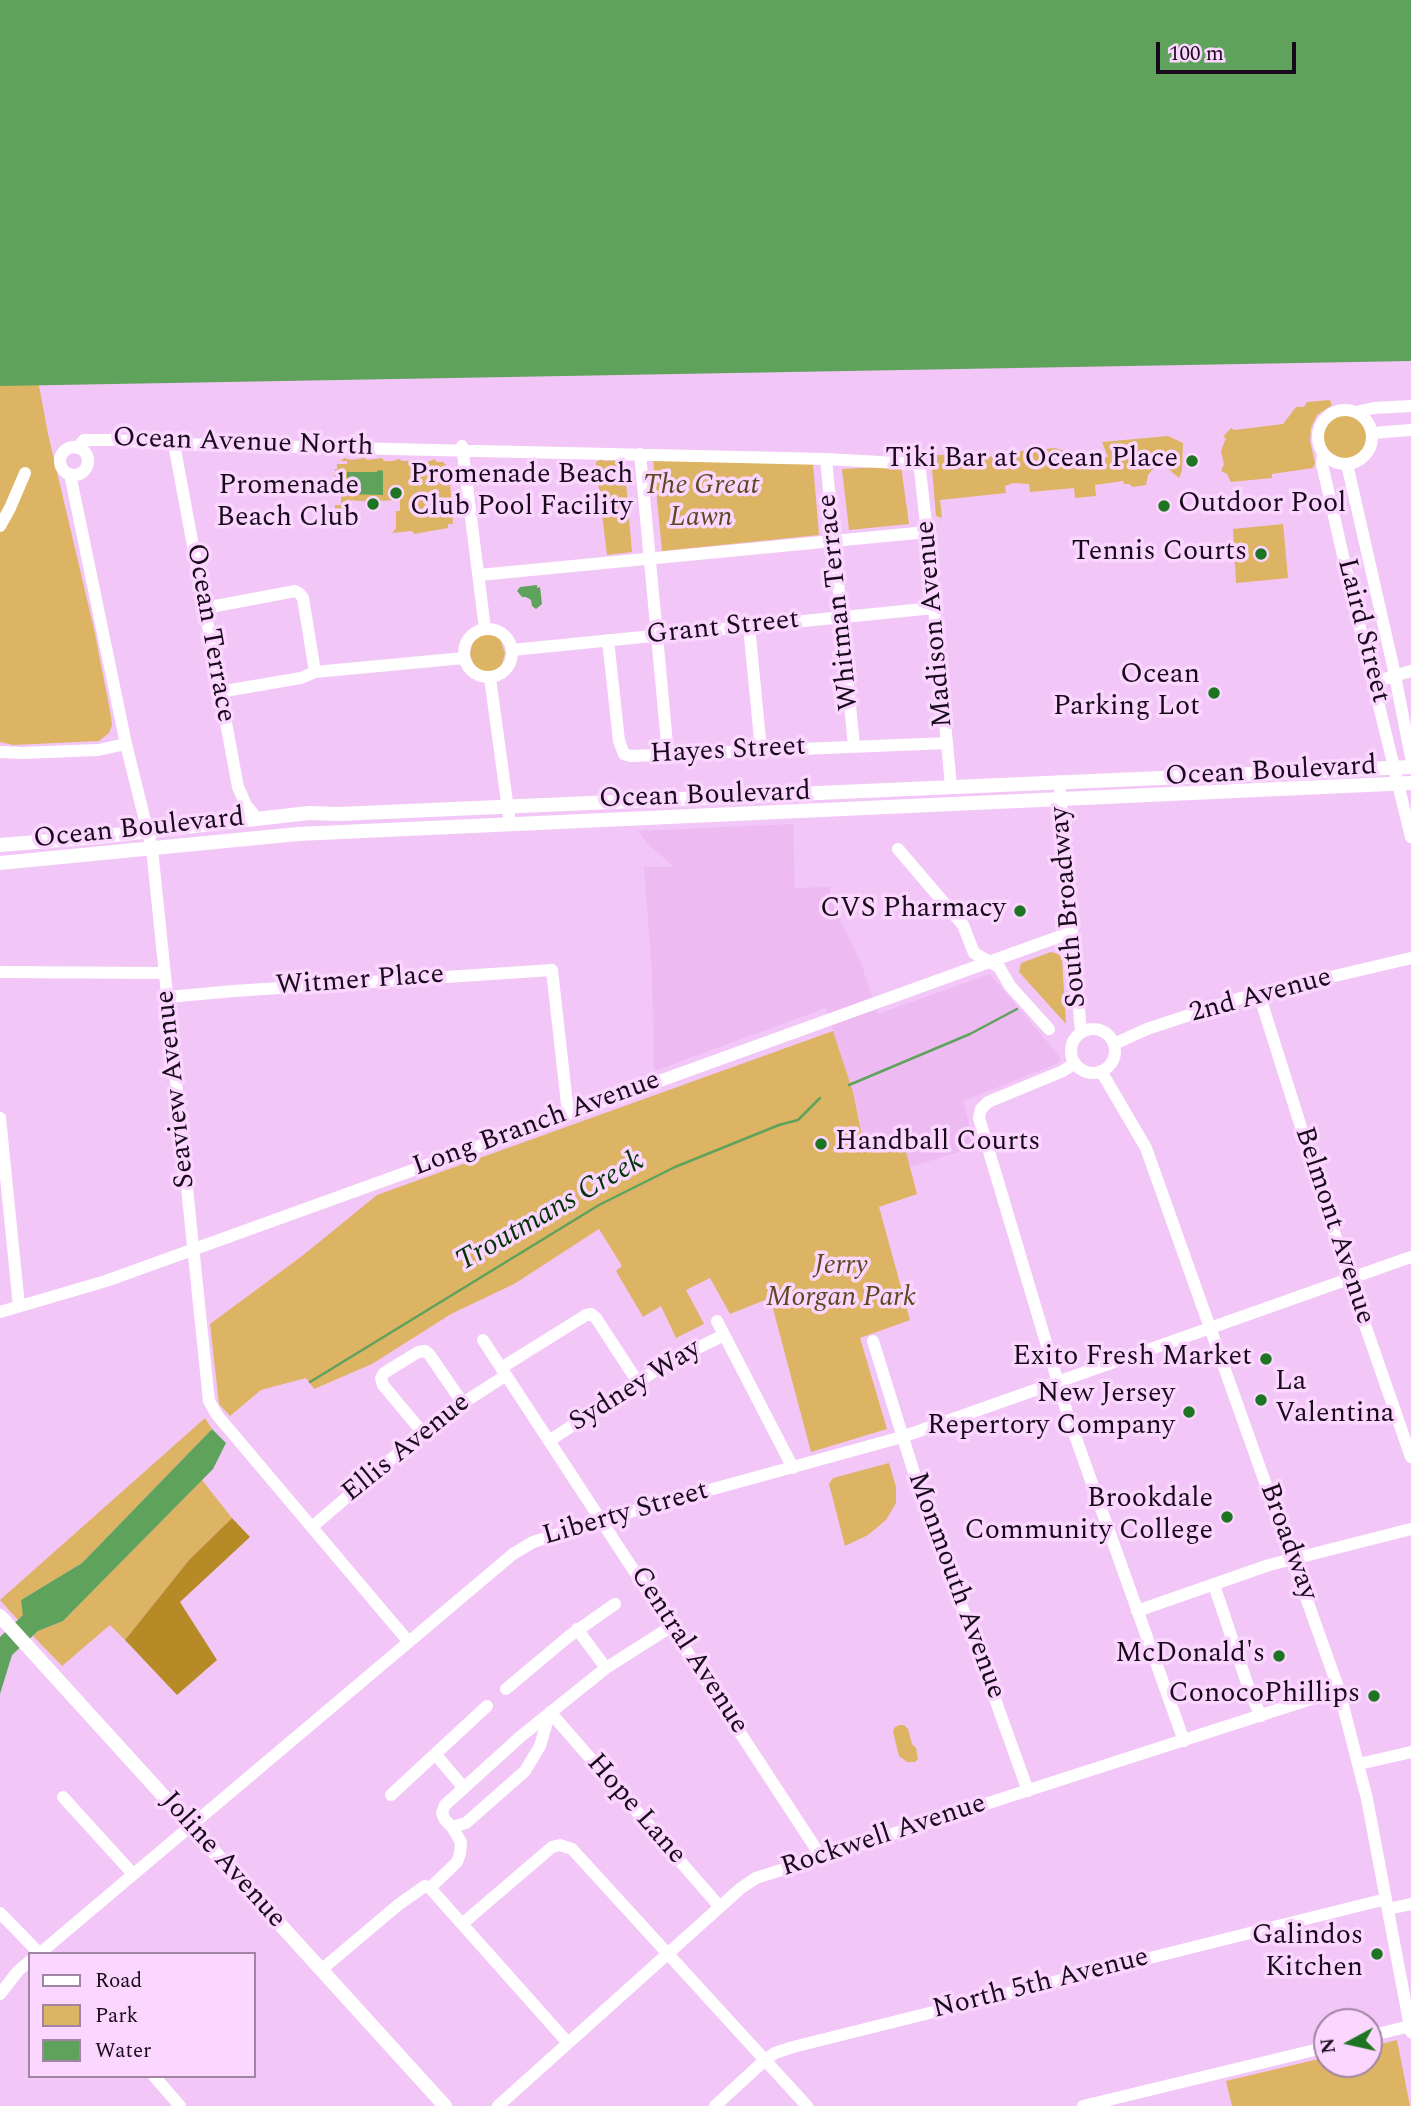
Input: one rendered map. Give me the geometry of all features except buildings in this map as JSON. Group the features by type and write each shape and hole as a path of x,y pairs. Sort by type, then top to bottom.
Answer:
{"main road":[{"name":"Ocean Boulevard","path":"0,845 309,813 339,814 1411,767"},
{"name":"Ocean Boulevard","path":"0,863 298,834 1404,783"},
{"name":"Joline Avenue","path":"1,1617 445,2106"}],"street":[{"path":"1356,412 1369,424 1372,433 1368,450 1356,462 1347,464 1334,461 1323,453 1318,439 1319,428 1324,419 1335,411 1356,412 1411,406"},
{"path":"1372,433 1411,430"},
{"name":"Ocean Avenue North","path":"78,448 86,455 87,464 82,472 70,474 61,467 60,458 66,449 78,448 85,440 826,458 916,464"},
{"name":"Ocean Terrace","path":"174,444 238,788 246,805 256,817"},
{"path":"462,448 485,629"},
{"name":"Laird Street","path":"1323,453 1322,464 1395,768 1404,783 1411,837"},
{"path":"640,454 668,754"},
{"name":"Whitman Terrace","path":"826,458 854,746"},
{"name":"Madison Avenue","path":"916,464 920,470 927,532 951,786"},
{"name":"Laird Street","path":"1347,464 1411,757"},
{"path":"0,526 25,473"},
{"name":"Seaview Avenue","path":"70,474 126,744 152,849 209,1401 217,1415 408,1641"},
{"path":"479,575 927,532"},
{"path":"205,608 295,591 299,593 303,598 315,673"},
{"name":"Grant Street","path":"512,650 934,608"},
{"path":"749,626 761,750"},
{"path":"485,629 503,634 512,650 512,658 504,672 490,678 470,670 463,650 471,635 485,629"},
{"name":"Hayes Street","path":"608,640 621,750 624,754 631,756 947,743"},
{"path":"219,692 301,678 315,673 464,658"},
{"path":"1374,682 1411,671"},
{"path":"490,678 510,824"},
{"path":"0,752 98,750 126,744"},
{"name":"South Broadway","path":"1059,781 1080,1032"},
{"path":"898,849 963,925 974,953 999,967 1009,984 1049,1028"},
{"name":"Long Branch Avenue","path":"0,1312 106,1281 1072,932"},
{"name":"2nd Avenue","path":"1114,1044 1147,1030 1259,994 1411,958"},
{"name":"Witmer Place","path":"168,997 234,990 552,970 568,1113"},
{"path":"0,972 166,973"},
{"name":"Belmont Avenue","path":"1259,994 1349,1279 1411,1457"},
{"path":"1100,1030 1106,1033 1114,1044 1111,1063 1101,1072 1089,1073 1075,1063 1072,1057 1072,1043 1080,1032 1100,1030"},
{"path":"1075,1063 1063,1071 988,1102 981,1109 979,1118 1057,1383 1184,1741"},
{"name":"Broadway","path":"1101,1072 1146,1148 1339,1690 1359,1764 1410,2029"},
{"path":"0,1118 19,1306"},
{"name":"Liberty Street","path":"40,1952 520,1549 547,1536 902,1437 1411,1257"},
{"name":"Ellis Avenue","path":"312,1527 462,1402 586,1315 591,1314 596,1318 638,1381"},
{"path":"717,1321 793,1468"},
{"name":"Sydney Way","path":"549,1441 665,1364 724,1335"},
{"name":"Central Avenue","path":"483,1340 822,1858"},
{"name":"Monmouth Avenue","path":"873,1341 902,1437 1028,1791"},
{"path":"423,1433 383,1385 381,1378 384,1373 418,1352 425,1351 462,1402"},
{"path":"1137,1611 1293,1559 1411,1529"},
{"path":"1214,1584 1250,1692 1261,1716"},
{"path":"506,1689 577,1629 615,1604"},
{"path":"430,1888 457,1862 460,1854 461,1842 442,1813 445,1805 606,1668 672,1626"},
{"path":"577,1629 606,1668"},
{"name":"Rockwell Avenue","path":"498,2106 741,1888 756,1878 1339,1690"},
{"path":"391,1795 487,1706"},
{"path":"452,1827 467,1823 526,1771 540,1746 551,1713"},
{"name":"Hope Lane","path":"551,1713 720,1907"},
{"path":"1359,1764 1411,1752"},
{"path":"435,1754 464,1788"},
{"path":"63,1797 133,1874"},
{"path":"461,1924 552,1847 568,1846 669,1952 807,2106"},
{"path":"321,1970 419,1888 425,1886 430,1888 568,2043"},
{"name":"North 5th Avenue","path":"715,2106 775,2053 804,2044 1387,1904 1411,1904"},
{"path":"0,1913 38,1952"},
{"path":"0,1994 28,1963"},
{"path":"1383,2034 1410,2029"},
{"path":"1083,2106 1313,2050"},
{"path":"156,2078 180,2106"}],"shaded area":[{"path":"793,824 795,888 830,887 831,901 861,963 878,1014 990,974 1060,1057 1059,1063 963,1101 975,1147 910,1167 902,1137 865,1145 853,1092 826,1008 654,1071 652,972 644,867 674,867 649,845 638,831"},
{"path":"232,1518 250,1537 180,1602 217,1660 177,1695 125,1640 189,1560"}],"green space":[{"path":"29,331 48,434 94,629 111,716 109,733 99,741 13,745 0,742 0,336"},
{"path":"1330,400 1332,405 1317,415 1311,428 1310,441 1315,463 1313,468 1272,474 1272,478 1231,482 1227,474 1221,471 1224,464 1221,451 1226,438 1223,437 1231,428 1234,430 1283,424 1296,407 1304,407 1307,402"},
{"path":"1345,415 1360,422 1367,437 1360,452 1345,459 1330,452 1323,437 1330,422"},
{"path":"1168,436 1183,443 1182,471 1179,478 1159,461 1148,475 1146,485 1133,487 1123,481 1095,485 1096,496 1075,498 1074,488 1030,492 1029,484 1013,483 1005,486 1006,493 940,500 942,518 936,516 933,455 983,455 999,458 1022,451 1055,448 1079,456 1091,452 1097,459 1108,457 1102,442"},
{"name":"Promenade Beach Club Pool Facility","path":"344,458 382,458 384,461 413,459 428,462 434,459 443,462 449,468 453,524 448,524 448,528 414,534 412,531 392,533 396,528 396,511 400,511 400,500 346,500 346,509 335,509 335,505 341,505 341,488 334,486 335,469 337,464 347,464 347,461 341,461"},
{"path":"602,459 624,460 632,552 607,555 596,465 596,462"},
{"name":"The Great Lawn","path":"653,459 813,464 819,535 662,551"},
{"path":"901,466 909,524 849,530 842,469"},
{"name":"Tennis Courts","path":"1283,524 1288,578 1236,583 1233,529"},
{"path":"493,633 500,639 505,653 501,668 489,674 476,669 470,655 472,643 477,636"},
{"path":"1051,952 1059,954 1062,959 1066,1024 1019,972 1021,963"},
{"name":"Jerry Morgan Park","path":"833,1031 853,1092 864,1145 902,1137 917,1194 879,1207 910,1320 860,1338 887,1429 811,1452 772,1305 775,1296 730,1314 710,1278 686,1290 704,1324 676,1338 661,1306 643,1317 616,1271 622,1266 599,1229 514,1284 451,1314 372,1364 314,1389 306,1378 261,1390 230,1416 219,1404 210,1324 302,1256 377,1195"},
{"path":"205,1418 212,1429 82,1563 21,1600 24,1615 18,1620 0,1600"},
{"path":"889,1463 896,1487 896,1503 886,1520 868,1535 845,1546 829,1484 833,1478"},
{"path":"202,1480 232,1518 189,1560 125,1640 110,1625 62,1666 33,1636 38,1631 63,1621"},
{"path":"899,1725 908,1729 912,1744 916,1748 918,1759 915,1762 907,1762 899,1756 893,1732"},
{"path":"1397,2040 1410,2106 1232,2106 1226,2081 1313,2060 1313,2078 1383,2078 1383,2044"}],"water":[{"path":"0,0 1411,0 1411,361 0,386"},
{"path":"383,471 383,495 347,494 347,472"},
{"path":"537,585 537,588 540,587 542,604 536,609 531,600 522,597 517,591 520,587"},
{"path":"212,1429 226,1443 213,1469 63,1621 38,1631 12,1655 0,1694 0,1637 23,1615 21,1600 82,1563"}],"waterway":[{"path":"849,1085 970,1034 1017,1009"},
{"name":"Troutmans Creek","path":"310,1382 599,1205 675,1167 779,1125 798,1120 820,1098"}],"place":[{"name":"Tiki Bar at Ocean Place","path":"1192,461"},
{"name":"Promenade Beach Club Pool Facility","path":"396,493"},
{"name":"Promenade Beach Club","path":"373,504"},
{"name":"Outdoor Pool","path":"1164,506"},
{"name":"Tennis Courts","path":"1261,554"},
{"name":"Ocean Parking Lot","path":"1214,693"},
{"name":"CVS Pharmacy","path":"1020,911"},
{"name":"Handball Courts","path":"821,1144"},
{"name":"Exito Fresh Market","path":"1266,1359"},
{"name":"La Valentina","path":"1261,1400"},
{"name":"New Jersey Repertory Company","path":"1189,1412"},
{"name":"Brookdale Community College","path":"1227,1517"},
{"name":"McDonald's","path":"1279,1656"},
{"name":"ConocoPhillips","path":"1374,1696"},
{"name":"Galindos Kitchen","path":"1377,1954"}]}
